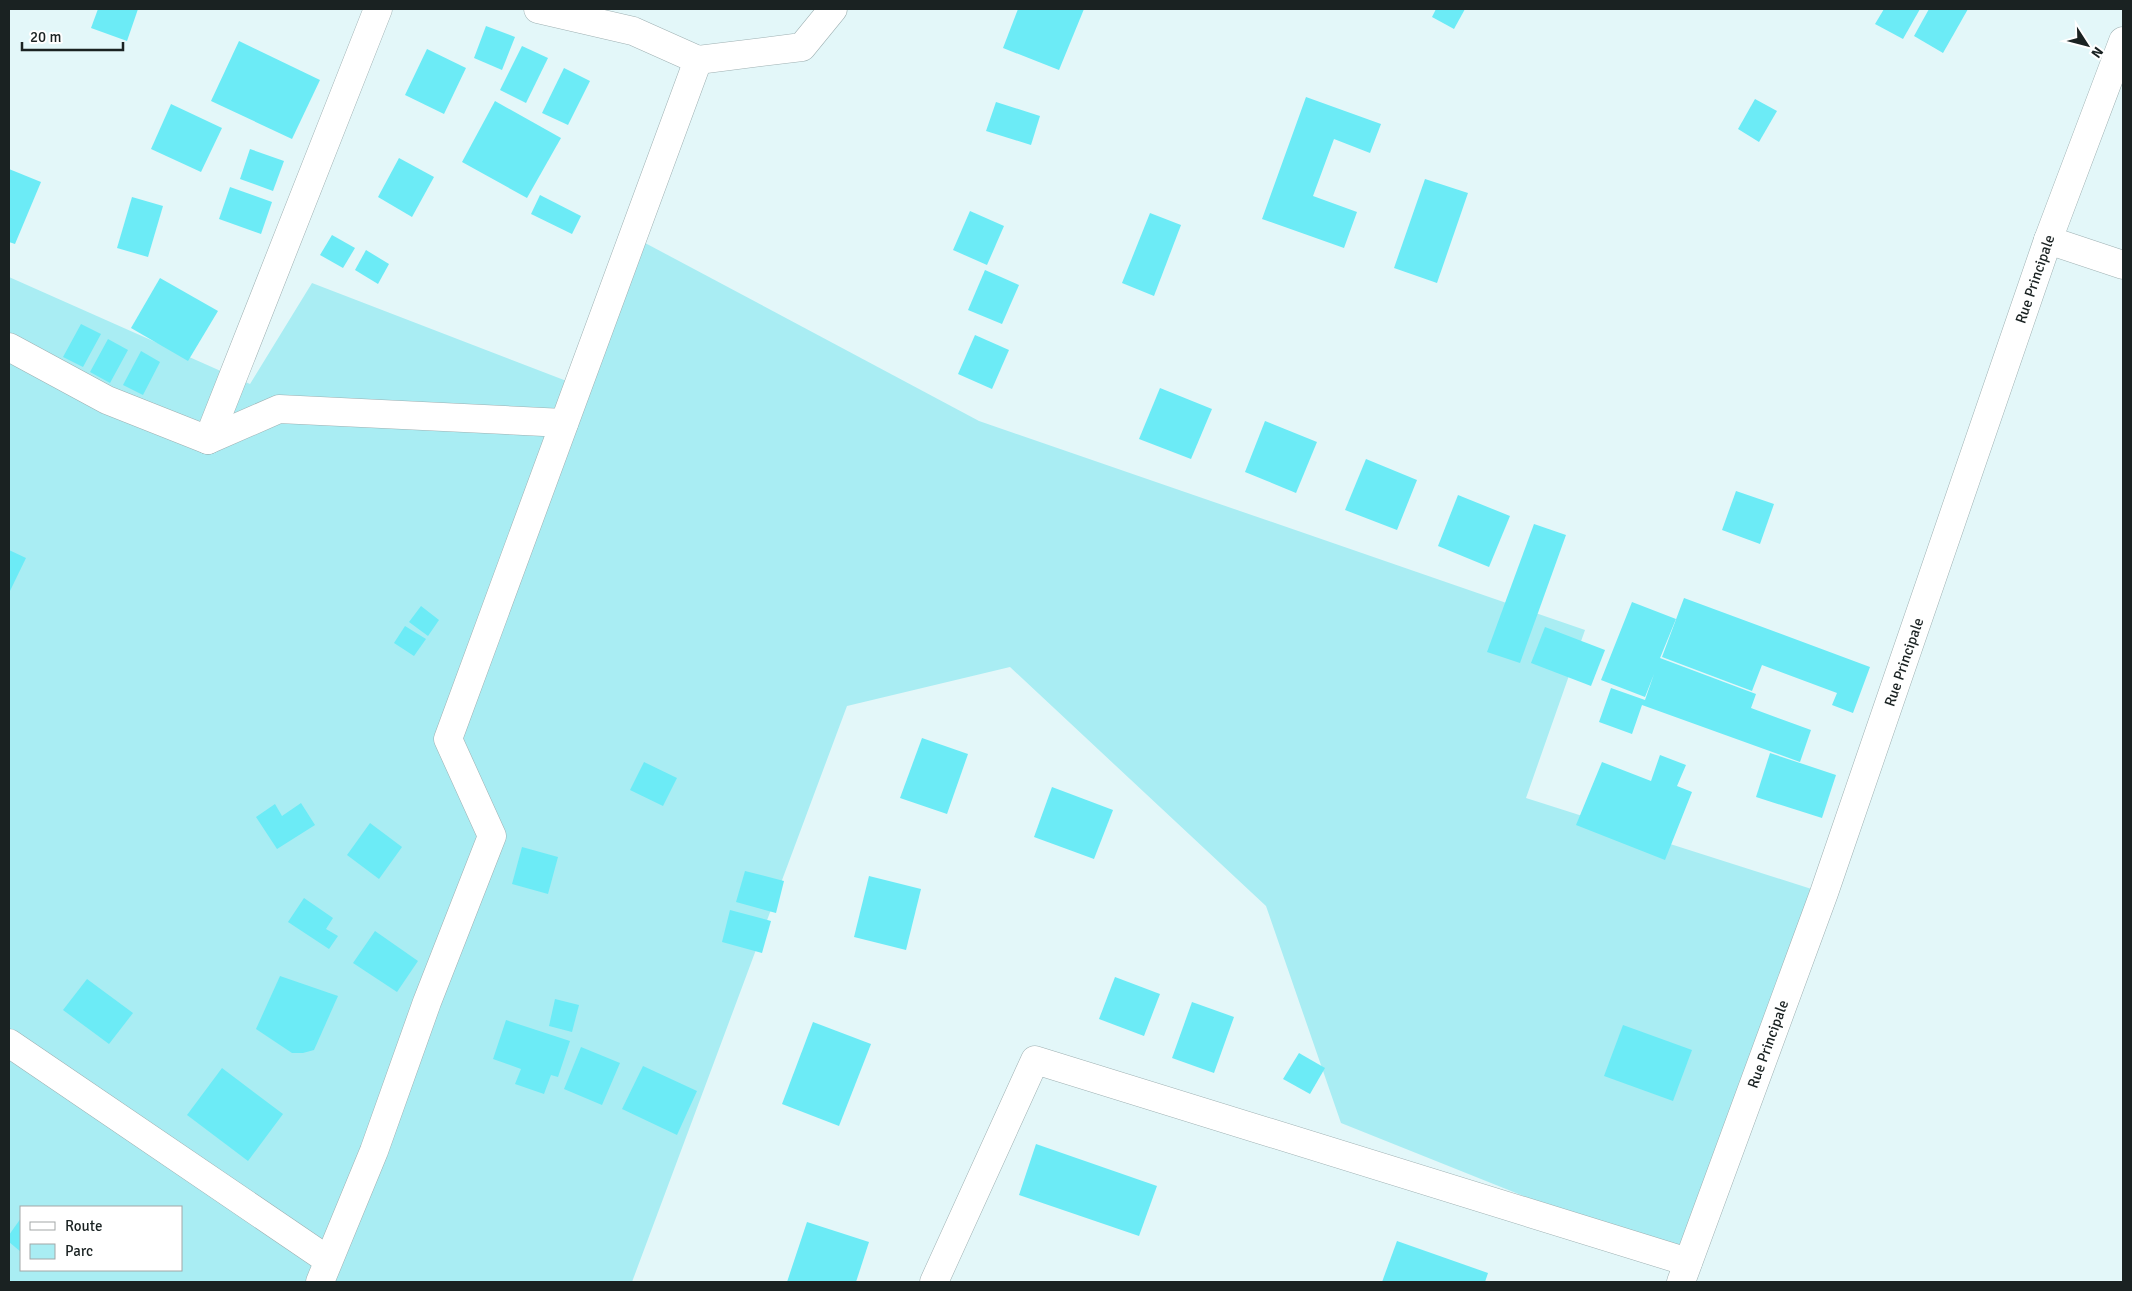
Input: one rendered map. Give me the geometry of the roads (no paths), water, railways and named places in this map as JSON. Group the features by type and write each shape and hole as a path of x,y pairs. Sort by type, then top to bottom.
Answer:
{"street":[{"path":"208,440 378,9"},
{"path":"538,9 633,31 698,60 802,47 833,9"},
{"name":"Rue Principale","path":"1684,1272 1824,893 2048,240 2123,41"},
{"path":"9,1043 324,1271 374,1151 427,1002 492,836 448,739 698,60"},
{"path":"2048,240 2123,265"},
{"path":"9,347 107,400 208,440 279,409 564,423"},
{"path":"934,1282 1035,1060 1684,1272"}]}
